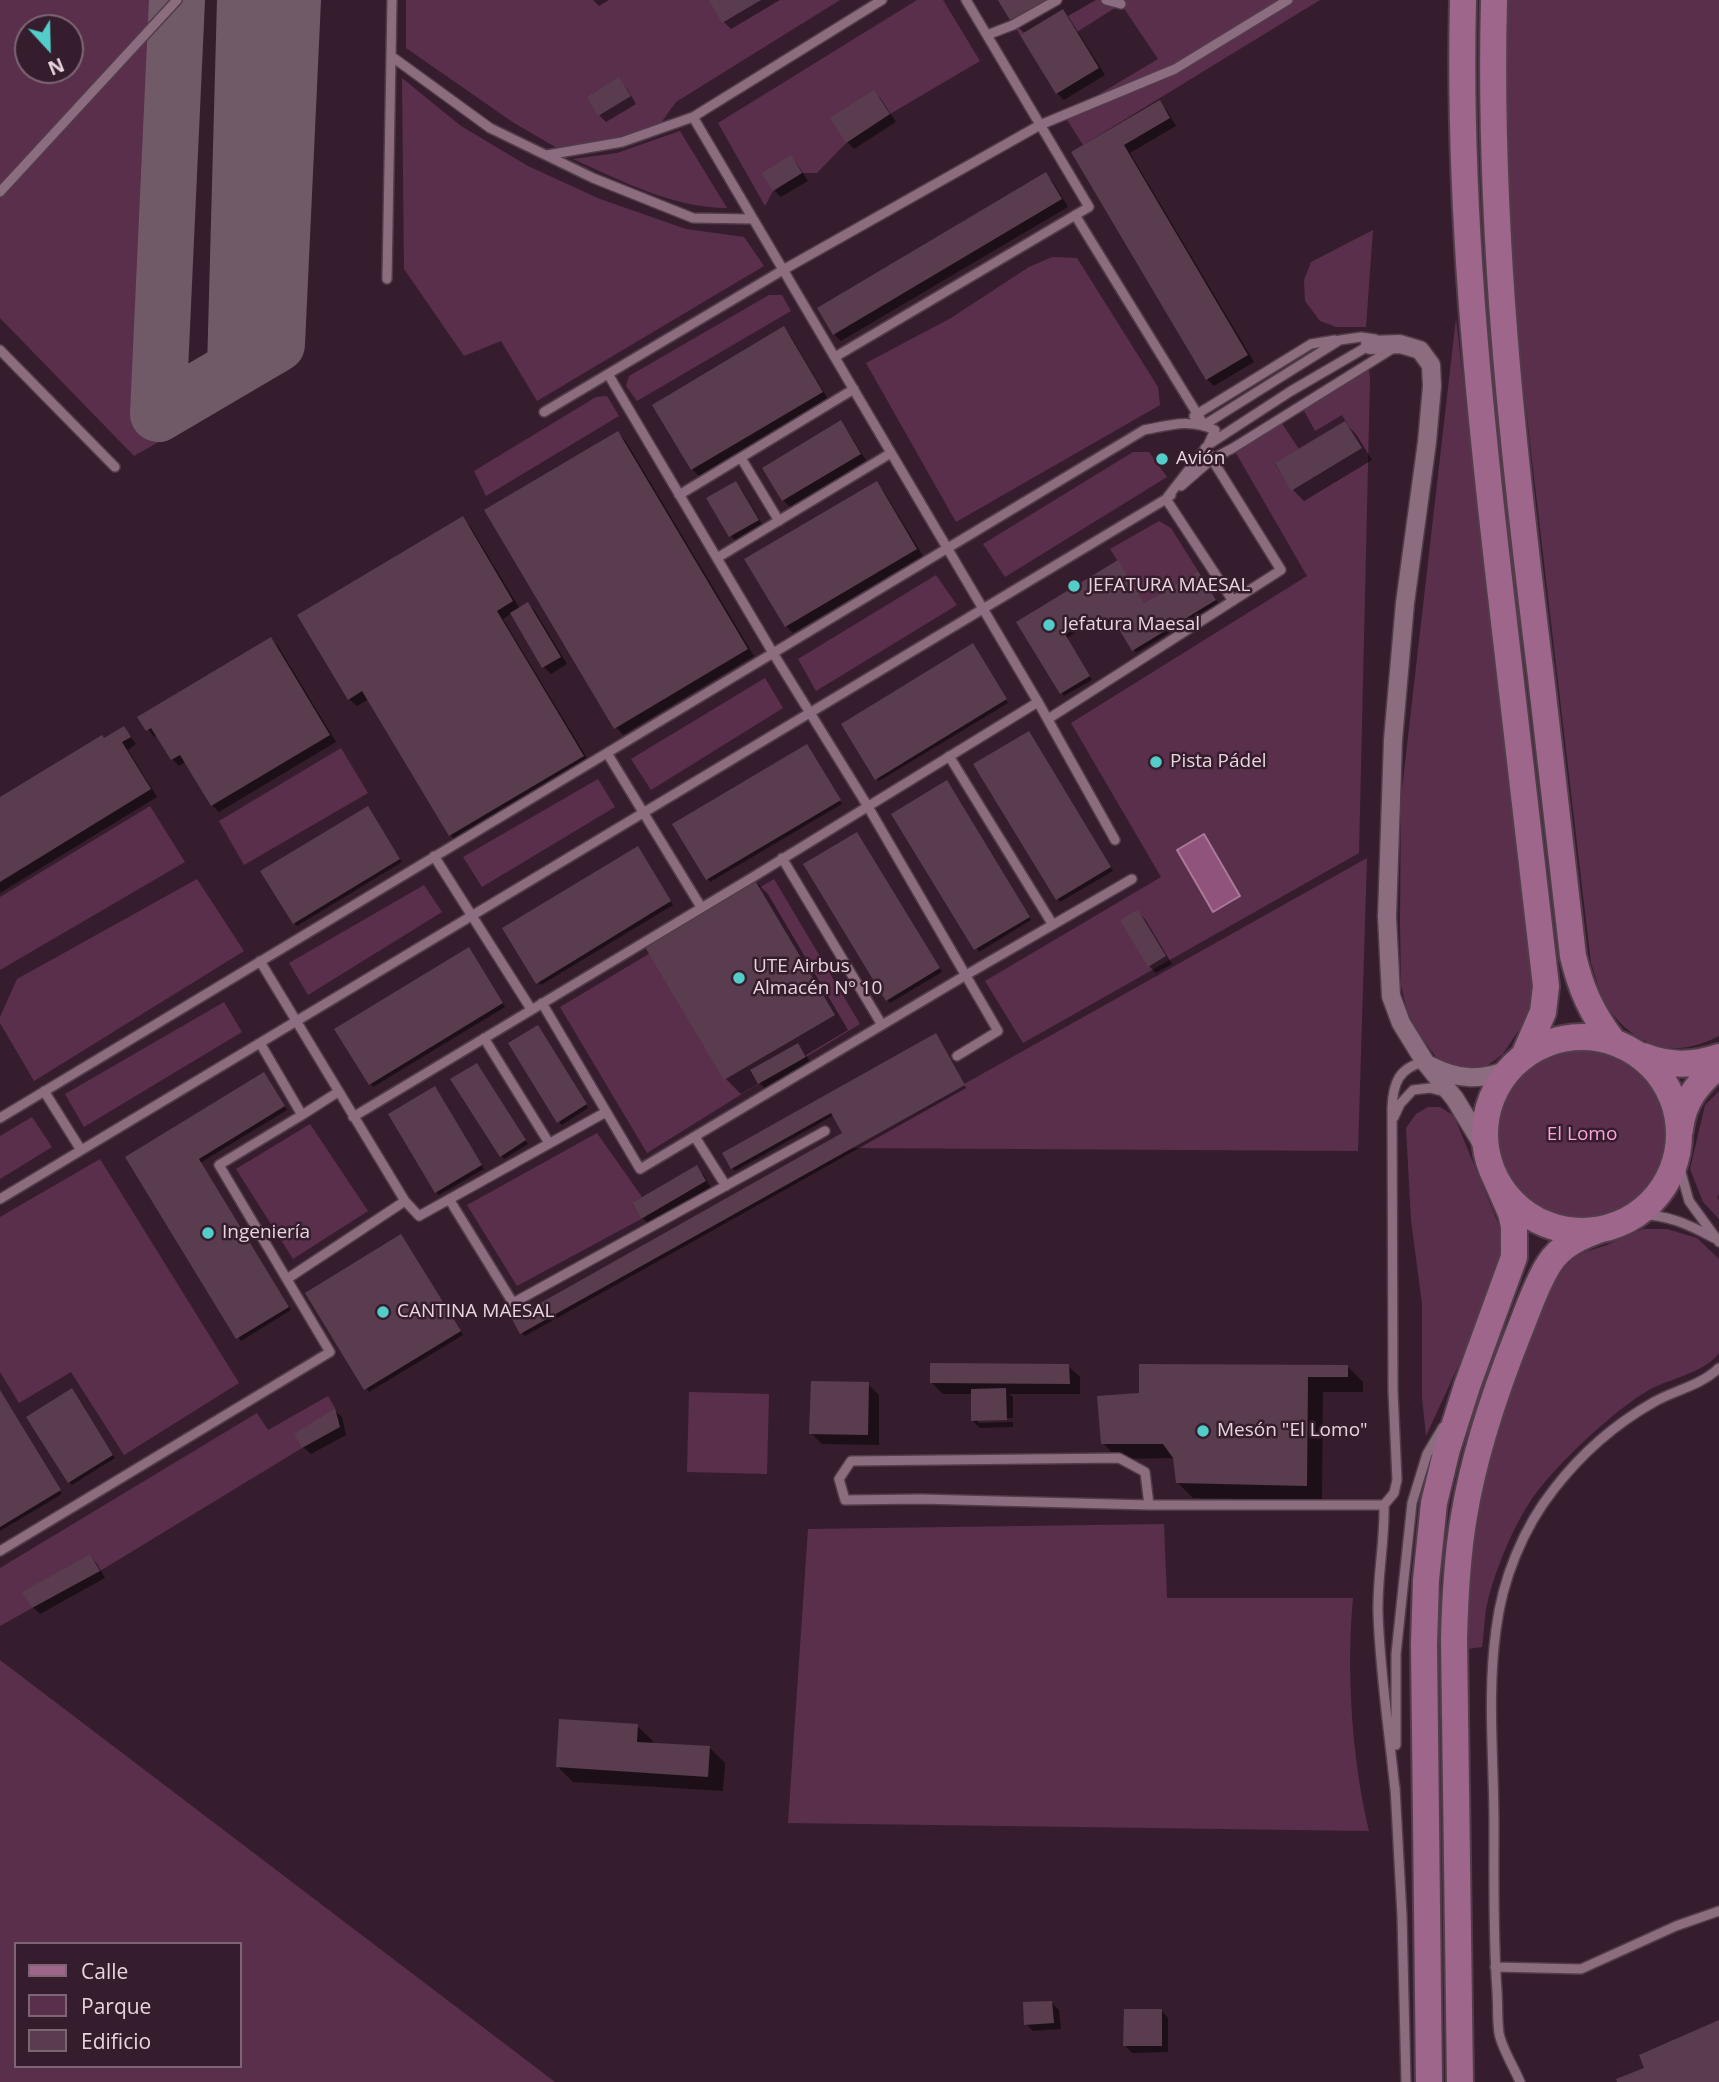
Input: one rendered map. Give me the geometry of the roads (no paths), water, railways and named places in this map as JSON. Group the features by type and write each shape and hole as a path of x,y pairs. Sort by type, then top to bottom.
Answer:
{"main road":[{"path":"1464,0 1464,162 1470,295 1483,441 1546,986 1543,1012 1517,1063"},
{"path":"1493,0 1494,162 1500,289 1526,554 1573,956 1579,982 1591,1010 1612,1040"},
{"path":"1429,2082 1424,1645 1426,1580 1434,1503 1447,1449 1466,1386 1514,1257 1514,1226 1511,1213 1492,1169 1485,1138 1490,1103 1497,1086 1517,1063 1541,1046 1563,1038 1586,1036 1612,1040 1641,1056 1676,1065 1719,1057"},
{"path":"1641,1056 1658,1072 1670,1091 1678,1114 1678,1145"},
{"path":"1460,2082 1455,1584 1464,1516 1479,1446 1504,1371 1534,1295 1550,1263 1567,1245 1584,1235 1622,1223 1644,1209 1664,1188 1678,1145 1685,1104 1719,1065"},
{"path":"1492,1169 1518,1206 1540,1221 1574,1231 1601,1229"}],"street":[{"path":"1370,345 1400,344 1420,351 1431,365 1432,386 1405,603 1393,740 1388,868 1388,964 1391,996 1401,1023 1425,1062 1455,1099 1478,1136 1492,1169"},
{"path":"1425,1062 1461,1078 1496,1075 1517,1063"}],"lane":[{"path":"0,192 177,0"},
{"path":"387,279 392,0"},
{"path":"545,155 622,142 693,117 882,0"},
{"path":"835,357 1088,207 967,0"},
{"path":"987,35 1013,25 1057,0"},
{"path":"1107,0 1121,4"},
{"path":"544,412 783,270 1040,125 1175,69 1288,0"},
{"path":"391,56 490,128 593,178 693,218 753,219"},
{"path":"693,117 984,608 1115,840"},
{"path":"1074,215 1204,425"},
{"path":"1185,422 1311,344 1361,337 1400,344"},
{"path":"1204,425 1340,340"},
{"path":"0,1199 1166,499 1212,459 1400,344"},
{"path":"1207,447 1291,391 1370,345"},
{"path":"0,350 115,467"},
{"path":"608,374 773,653 867,805 998,1031 957,1056"},
{"path":"679,495 854,389"},
{"path":"0,1118 1144,430 1185,422 1215,430 1207,447 1166,499"},
{"path":"1048,719 1281,570 1207,447"},
{"path":"717,558 891,453"},
{"path":"741,458 779,521"},
{"path":"1166,499 1233,601"},
{"path":"353,1118 1038,702"},
{"path":"607,752 701,907"},
{"path":"949,756 1053,925"},
{"path":"434,856 531,1009"},
{"path":"782,858 882,1025"},
{"path":"542,1003 640,1169 1132,879"},
{"path":"260,961 353,1118 405,1201 419,1216 606,1111"},
{"path":"484,1038 549,1143"},
{"path":"260,1043 302,1115"},
{"path":"1406,2082 1402,1916 1395,1790 1381,1666 1378,1609 1385,1531 1384,1505 1394,1493 1397,1480 1393,1391 1392,1096 1403,1071 1412,1065 1425,1062"},
{"path":"1392,1122 1400,1104 1413,1090 1430,1088 1443,1091 1455,1099"},
{"path":"44,1091 81,1150"},
{"path":"0,1551 330,1352 219,1165 338,1091"},
{"path":"449,1199 513,1303 825,1131"},
{"path":"695,1137 726,1186"},
{"path":"1678,1145 1689,1201 1718,1240"},
{"path":"287,1279 405,1201"},
{"path":"1636,1213 1658,1214 1680,1220 1718,1240"},
{"path":"1520,2082 1500,2036 1495,1967 1491,1692 1496,1628 1504,1590 1522,1540 1553,1490 1576,1463 1605,1435 1628,1418 1657,1400 1710,1376 1719,1368"},
{"path":"1395,1790 1396,1654 1412,1503 1427,1454 1466,1386"},
{"path":"1149,1505 1144,1472 1119,1458 851,1461 839,1479 845,1500 1149,1505 1384,1505"},
{"path":"1495,1967 1581,1969 1676,1926 1719,1911"}],"place":[{"name":"Avión","path":"1162,459"},
{"name":"JEFATURA MAESAL","path":"1074,586"},
{"name":"Jefatura Maesal","path":"1049,625"},
{"name":"Pista Pádel","path":"1156,762"},
{"name":"UTE Airbus Almacén Nº 10","path":"739,978"},
{"name":"Ingeniería","path":"208,1233"},
{"name":"CANTINA MAESAL","path":"383,1312"},
{"name":"Mesón \"El Lomo\"","path":"1203,1431"}],"park label":[{"name":"El Lomo","path":"1582,1135"}]}
